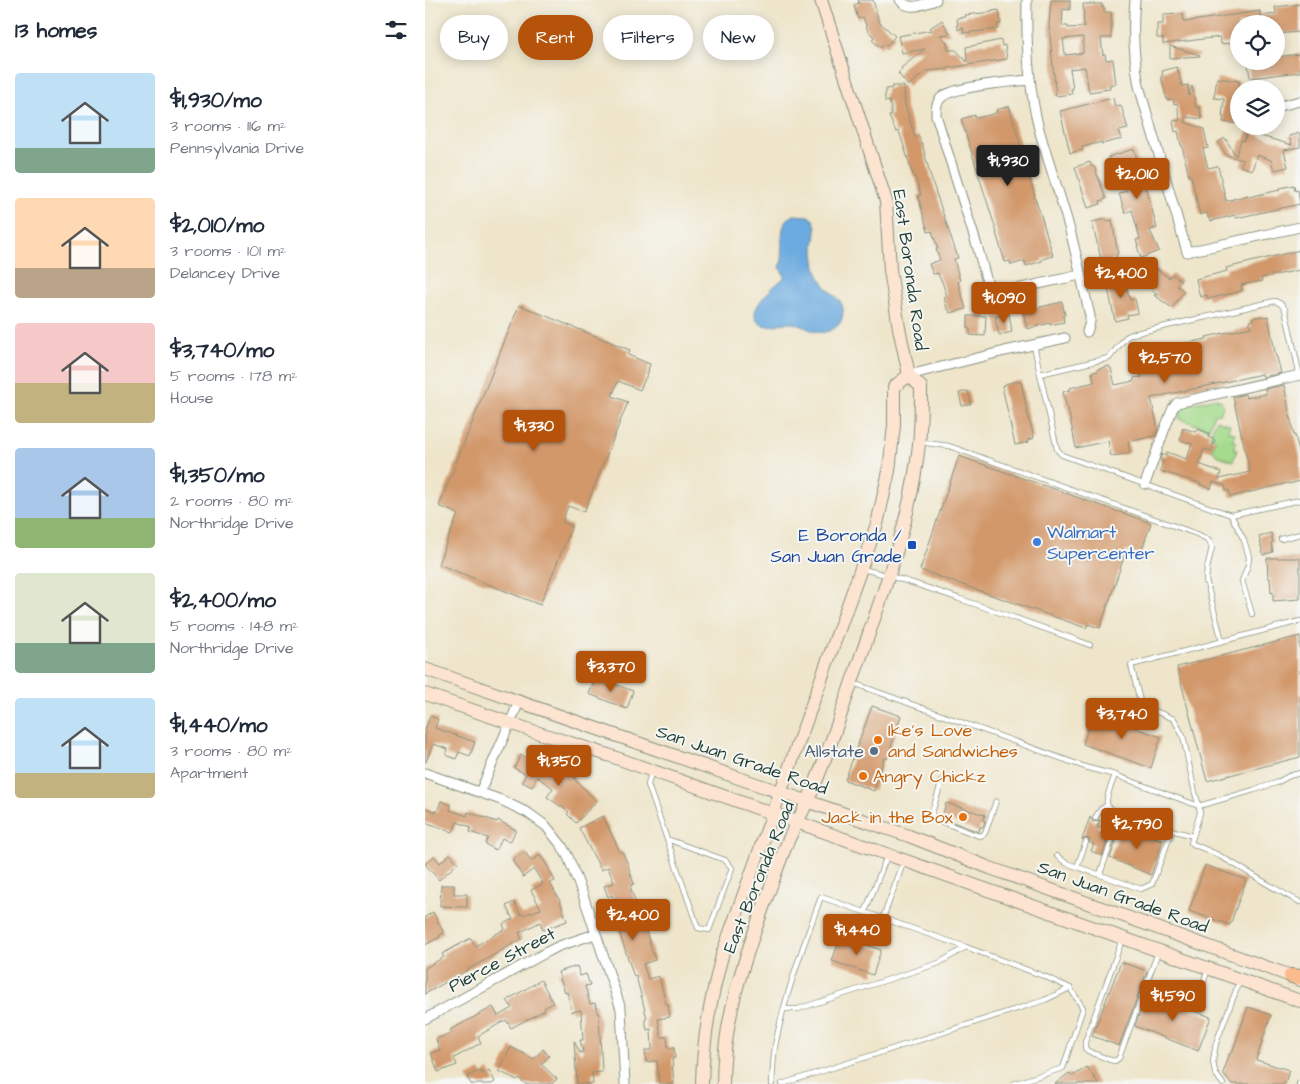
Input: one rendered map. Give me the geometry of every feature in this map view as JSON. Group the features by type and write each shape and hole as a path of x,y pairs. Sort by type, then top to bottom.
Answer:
{"main road":[{"name":"East Boronda Road","path":"723,1084 723,1070 733,999 741,970 788,841 808,801 821,769 889,575 908,509 919,442 921,387 909,375 890,270 885,201 821,0"},
{"name":"East Boronda Road","path":"702,1084 705,1034 723,952 877,524 887,481 894,425 894,387 909,375"},
{"name":"San Juan Grade Road","path":"425,669 909,836 990,868 1297,978"},
{"path":"425,694 651,771 1300,1002"}],"street":[{"path":"901,0 904,4 911,7 936,0"},
{"path":"1027,0 1030,80 1049,166 1069,226 1090,316 1087,332"},
{"path":"1135,0 1133,42 1139,86 1187,252 1300,227"},
{"path":"1030,80 976,86 946,94 937,104 937,120 990,287 1002,292 1080,275"},
{"path":"1285,104 1300,101"},
{"path":"909,375 1065,338"},
{"path":"1145,484 1165,428 1177,403 1300,376"},
{"path":"480,792 519,702"},
{"path":"425,772 516,806 546,826 555,836 575,872 621,1009 625,1084"},
{"name":"Pierce Street","path":"425,1019 547,952 595,934"}],"lane":[{"path":"1040,374 1109,358 1113,356 1126,337 1132,334 1275,302 1281,304 1285,309 1300,376"},
{"path":"1034,345 1059,453 1068,458 1231,515 1300,500"},
{"path":"919,442 949,446 1197,534 1209,540 1212,547 1206,580 1222,641"},
{"path":"1231,515 1244,540 1249,557 1243,581 1252,614"},
{"path":"1281,538 1300,534"},
{"path":"862,569 889,575 1090,645"},
{"path":"1300,621 1131,665 1141,705 1174,719 1183,736 1200,813 1191,843 1215,853 1283,894 1300,902"},
{"path":"852,682 1088,768 1115,774 1199,806 1276,783 1300,773"},
{"path":"651,771 648,785 667,839 699,928 709,930 732,868 725,860 667,839"},
{"path":"1115,774 1107,800 1107,805 1110,809 1172,831 1193,836"},
{"path":"942,781 932,815 937,820 979,836 985,833 996,801"},
{"path":"1095,818 1101,809 1107,805"},
{"path":"1100,874 1121,814"},
{"path":"1057,856 1066,863 1141,889 1152,884 1172,831"},
{"path":"1077,867 1087,842"},
{"path":"865,912 887,855"},
{"path":"883,918 904,861"},
{"path":"772,1084 776,1044 783,1009 821,896 966,947 1070,988 1083,1008 1063,1068 1013,1084"},
{"path":"1122,939 1085,1042 1085,1048 1088,1051 1110,1060 1115,1061 1119,1058 1158,952"},
{"path":"783,1009 798,1009 939,964 966,947"},
{"path":"1197,1001 1208,969"},
{"path":"1223,1084 1215,1073 1213,1061 1216,1043 1240,980"},
{"path":"782,1084 1045,1000 1070,988"}],"green space":[{"path":"1217,398 1218,401 1221,400 1223,406 1220,414 1214,414 1209,429 1179,419 1181,408 1186,405"},
{"path":"1216,420 1230,425 1228,431 1235,433 1232,440 1236,442 1233,449 1237,450 1233,461 1216,455 1212,450 1216,439 1210,436"}],"water":[{"path":"794,215 809,216 815,223 814,253 817,270 828,290 843,306 843,315 838,326 829,331 817,332 789,323 766,326 757,320 755,314 761,300 784,278 780,267 784,224"}],"building":[{"path":"858,0 873,0 879,22 895,36 887,46 884,44 881,48 872,40 874,37 868,31 863,17 858,19 854,5 859,3"},
{"path":"1051,0 1070,0 1070,10 1063,9 1062,26 1068,26 1068,28 1084,27 1083,4 1102,4 1104,12 1111,12 1111,38 1101,38 1103,55 1105,54 1106,60 1113,59 1116,84 1109,85 1110,89 1089,92 1085,67 1070,69 1072,94 1056,96 1049,25","holes":["1083,37 1083,53 1065,55 1063,39"]},
{"path":"1300,4 1300,32 1285,33 1285,15 1268,15 1276,14 1275,7"},
{"path":"999,10 1001,24 997,24 998,29 964,33 963,27 958,30 957,18"},
{"path":"1260,11 1260,15 1232,15"},
{"path":"1183,14 1184,22 1230,15 1230,43 1221,44 1220,37 1163,44 1163,38 1157,38 1157,24 1163,24 1163,15"},
{"path":"942,20 950,34 940,35 947,42 948,50 956,50 967,62 966,47 1001,40 1002,46 1005,45 1007,59 926,71 908,86 898,73 902,70 901,68 925,49 902,53 898,36 932,30 930,28"},
{"path":"1170,46 1200,55 1200,56 1170,58"},
{"path":"1300,54 1300,72 1250,78 1249,70 1285,70 1285,56"},
{"path":"1177,67 1182,86 1188,85 1189,96 1192,86 1196,107 1199,107 1202,119 1186,117 1185,122 1204,129 1208,148 1203,149 1208,168 1218,166 1226,201 1280,190 1280,188 1294,185 1295,191 1298,190 1300,204 1236,218 1235,215 1211,221 1207,213 1200,215 1178,131 1175,132 1173,121 1180,120 1177,103 1174,104 1173,99 1167,100 1161,76 1163,75 1162,71"},
{"path":"1217,78 1232,80 1230,80 1230,123 1223,122 1224,99 1214,98"},
{"path":"892,86 904,86 905,105 915,137 919,136 922,143 931,178 958,258 954,259 966,309 950,313 949,309 947,309 944,297 947,296 941,279 938,273 933,274 929,264 940,260 936,249 938,249 932,231 928,232 918,195 921,195 899,131 896,132 889,116 891,116 891,108 889,101 885,102 886,89 892,88"},
{"path":"1113,98 1115,107 1121,105 1128,129 1119,131 1122,139 1082,147 1083,150 1070,153 1060,111"},
{"path":"1009,106 1053,256 1026,266 1025,261 1011,265 1010,261 1005,262 961,119 975,115 975,118 997,113 996,110"},
{"path":"1300,133 1300,147 1284,150 1288,167 1274,170 1271,160 1257,155 1252,170 1240,166 1243,160 1226,155 1218,142 1225,138 1236,156 1241,140 1244,141 1246,135 1257,135 1292,145 1289,136"},
{"path":"1134,149 1157,228 1150,230 1159,251 1141,258 1136,240 1140,239 1132,210 1125,213 1119,193 1127,191 1118,164 1111,167 1108,157"},
{"path":"1090,162 1092,167 1094,166 1106,199 1100,201 1101,204 1088,208 1075,167"},
{"path":"1106,219 1106,221 1112,220 1118,254 1116,255 1117,259 1102,263 1092,222"},
{"path":"1300,250 1300,270 1261,278 1262,281 1241,285 1242,291 1208,299 1207,295 1200,297 1196,279 1227,271 1226,268"},
{"path":"1150,264 1169,278 1172,274 1181,281 1177,286 1184,291 1172,308 1154,295 1158,294 1142,282 1146,277 1142,275"},
{"path":"1118,276 1119,279 1124,278 1130,300 1135,299 1138,313 1127,315 1128,318 1115,321 1106,279"},
{"path":"1062,302 1065,315 1063,316 1064,322 1050,325 1050,323 1027,329 1023,311"},
{"path":"519,305 630,350 628,355 650,364 640,390 618,381 612,396 628,402 584,512 568,506 562,522 572,526 540,605 438,564 458,514 439,506"},
{"path":"1009,314 1012,332 999,335 995,317"},
{"path":"968,316 986,316 985,336 970,335"},
{"path":"1268,316 1281,373 1263,377 1262,374 1151,398 1158,429 1155,436 1128,442 1130,452 1127,454 1111,456 1108,441 1076,448 1063,392 1070,390 1070,388 1094,382 1092,372 1109,366 1115,385 1134,381 1134,378 1142,377 1138,359 1141,359 1139,352 1207,339 1206,337 1251,327 1249,321 1253,320 1252,318"},
{"path":"1021,381 1034,438 1028,440 1029,442 1015,445 1002,386"},
{"path":"1284,385 1300,457 1300,481 1230,497 1229,490 1226,491 1225,486 1213,482 1211,489 1200,483 1160,471 1163,462 1160,460 1162,454 1166,456 1167,452 1186,459 1192,444 1180,440 1183,428 1196,432 1197,429 1209,433 1208,437 1215,440 1211,451 1204,449 1199,464 1221,472 1219,479 1250,472 1233,397 1245,394 1246,398 1266,394 1265,389"},
{"path":"968,391 971,404 962,406 959,393"},
{"name":"Walmart Supercenter","path":"959,456 1151,523 1140,555 1126,551 1100,628 1088,624 1086,628 920,570"},
{"path":"1271,533 1273,552 1263,555 1259,536"},
{"path":"1267,558 1300,558 1300,599 1273,601 1270,578 1268,578"},
{"path":"1300,636 1300,757 1207,781 1177,667"},
{"path":"596,677 633,691 627,709 589,694"},
{"path":"872,706 901,716 887,759 884,758 874,791 845,780"},
{"path":"1093,713 1161,737 1151,768 1083,744"},
{"path":"430,716 438,719 435,728 475,742 470,756 459,752 456,759 446,755 448,749 433,744 425,762 425,730"},
{"path":"521,755 563,775 567,768 577,775 574,779 597,801 576,823 567,814 569,812 547,797 553,788 537,777 532,787 522,782 526,774 514,768"},
{"path":"441,801 451,805 450,810 467,816 468,812 497,822 498,820 516,830 510,842 502,838 496,850 485,844 488,838 470,832 471,827 457,822 453,832 425,822 425,808 437,812"},
{"name":"Jack in the Box","path":"946,803 985,815 983,827 980,827 979,832 942,818"},
{"path":"603,816 620,852 622,851 627,862 634,884 630,886 655,960 643,964 648,979 659,976 666,1004 668,1004 670,1017 658,1019 661,1037 667,1037 668,1048 674,1048 675,1058 672,1059 674,1084 659,1084 657,1061 646,1062 645,1050 652,1050 651,1029 647,1030 645,1019 647,1018 636,976 634,977 613,913 617,911 612,895 608,897 604,886 614,883 608,867 601,870 579,828"},
{"path":"1090,817 1093,822 1100,820 1097,827 1110,832 1102,856 1091,851 1094,844 1090,843 1089,839 1082,840"},
{"path":"1123,827 1163,840 1151,875 1110,858 1118,835 1120,835"},
{"path":"525,852 531,861 540,855 548,867 555,881 550,883 560,901 567,921 543,930 540,922 519,933 522,939 425,994 425,968 444,957 442,954 471,938 475,946 505,929 503,924 513,919 506,906 514,902 521,915 541,909 531,890 543,884 534,869 523,877 512,860"},
{"path":"450,854 458,863 439,880 425,864 434,856 440,863"},
{"path":"1205,865 1246,880 1230,925 1189,911"},
{"path":"441,885 454,885 454,894 467,894 467,907 440,906"},
{"path":"433,912 444,933 425,945 425,917"},
{"path":"840,937 881,950 873,975 832,961"},
{"path":"1121,962 1147,971 1119,1046 1092,1036"},
{"path":"577,966 580,976 586,974 590,985 585,986 590,1004 595,1003 599,1016 602,1072 592,1073 593,1084 577,1084 574,1041 580,1053 583,1052 580,1040 583,1040 581,1010 572,1012 567,992 565,993 558,972"},
{"path":"541,980 553,1003 544,1008 545,1010 511,1028 506,1020 478,1036 481,1043 454,1058 457,1065 438,1072 431,1053 440,1050 436,1039 452,1033 450,1030 493,1007 498,1016 512,1008 507,1000"},
{"path":"1147,994 1211,1017 1198,1051 1135,1026"},
{"path":"1248,1007 1271,1015 1256,1060 1289,1070 1285,1084 1232,1084 1223,1073"},
{"path":"511,1047 534,1059 543,1049 549,1056 541,1064 557,1079 552,1084 525,1084 519,1078 517,1080 499,1071"},
{"path":"1087,1067 1099,1084 1055,1084 1069,1073 1073,1076"},
{"path":"480,1070 482,1074 489,1070 495,1082 491,1084 471,1084 467,1077"}],"place":[{"name":"Walmart Supercenter","path":"1037,542"},
{"name":"E Boronda / San Juan Grade","path":"912,545"},
{"name":"Ike's Love and Sandwiches","path":"878,740"},
{"name":"Allstate","path":"874,751"},
{"name":"Angry Chickz","path":"863,776"},
{"name":"Jack in the Box","path":"963,817"}]}
